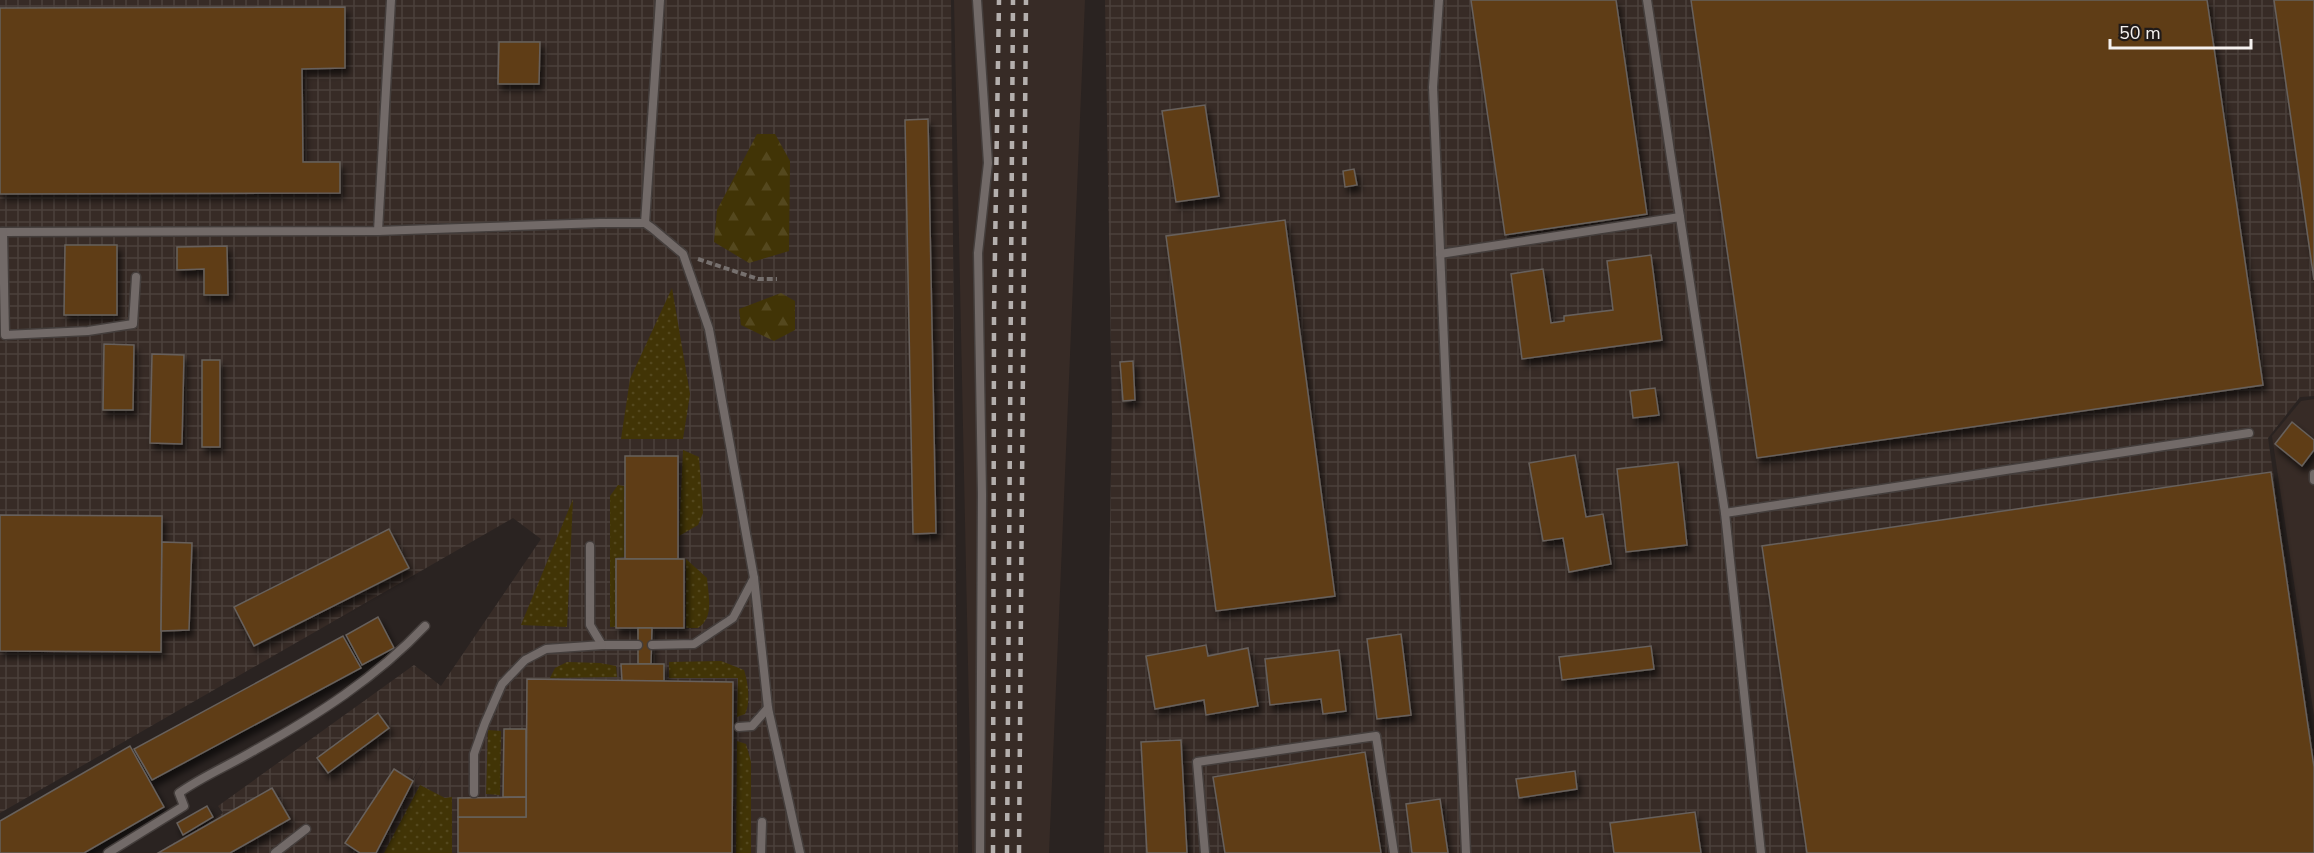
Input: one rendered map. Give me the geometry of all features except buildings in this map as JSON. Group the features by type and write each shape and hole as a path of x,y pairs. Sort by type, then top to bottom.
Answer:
{"lane":[{"path":"378,231 391,0"},
{"path":"645,223 660,0"},
{"path":"977,0 988,163 978,253 982,494 980,853"},
{"path":"1439,0 1433,87 1466,853"},
{"path":"1647,0 1725,513 1761,853"},
{"path":"1440,254 1680,217"},
{"path":"136,277 133,324 88,331 5,335 2,232 378,231 645,223 683,254 709,329 754,578 768,708 800,853"},
{"path":"1725,513 2249,433"},
{"path":"2314,474 2314,480"},
{"path":"590,546 590,625 602,645"},
{"path":"652,645 694,644 733,618 754,578"},
{"path":"108,853 184,806 179,793 194,782 256,750 366,680 401,651 425,626"},
{"path":"474,793 474,754 502,684 525,660 546,649 638,645"},
{"path":"739,727 752,726 768,708"},
{"path":"1205,853 1197,762 1376,736 1394,853"},
{"path":"761,853 762,822"},
{"path":"274,853 306,829"}],"path":[{"path":"687,266 700,258 758,279 777,279"}],"shaded area":[{"path":"0,0 951,0 958,853 377,853 425,757 374,853 157,853 223,813 218,806 414,665 441,686 541,539 513,518 0,813"},
{"path":"954,0 1085,0 1049,853 972,853"},
{"path":"1105,0 2314,0 2314,396 2300,397 2268,438 2314,754 2314,853 1104,853 1112,417"},
{"path":"2314,399 2314,716 2272,436 2301,401"}],"green space":[{"path":"757,134 775,134 790,161 789,251 749,263 714,242 717,210"},
{"path":"672,288 690,394 683,439 621,439 630,379"},
{"path":"781,293 795,301 795,330 774,341 741,325 739,309"},
{"path":"683,450 699,457 703,513 698,525 679,536"},
{"path":"618,485 624,486 624,557 615,558 615,627 610,627 610,496"},
{"path":"573,499 567,627 521,625"},
{"path":"686,559 707,578 709,612 698,628 686,628"},
{"path":"721,661 744,670 748,704 745,714 737,717 738,678 669,678 669,662"},
{"path":"567,662 616,666 617,677 550,678 555,668"},
{"path":"488,730 501,731 500,795 486,794"},
{"path":"737,741 746,744 751,762 751,853 736,853"},
{"path":"420,785 445,798 452,797 452,853 384,853"}],"railway":[{"path":"993,853 994,314 999,0"},
{"path":"1007,853 1013,0"},
{"path":"1019,853 1026,0"}]}
